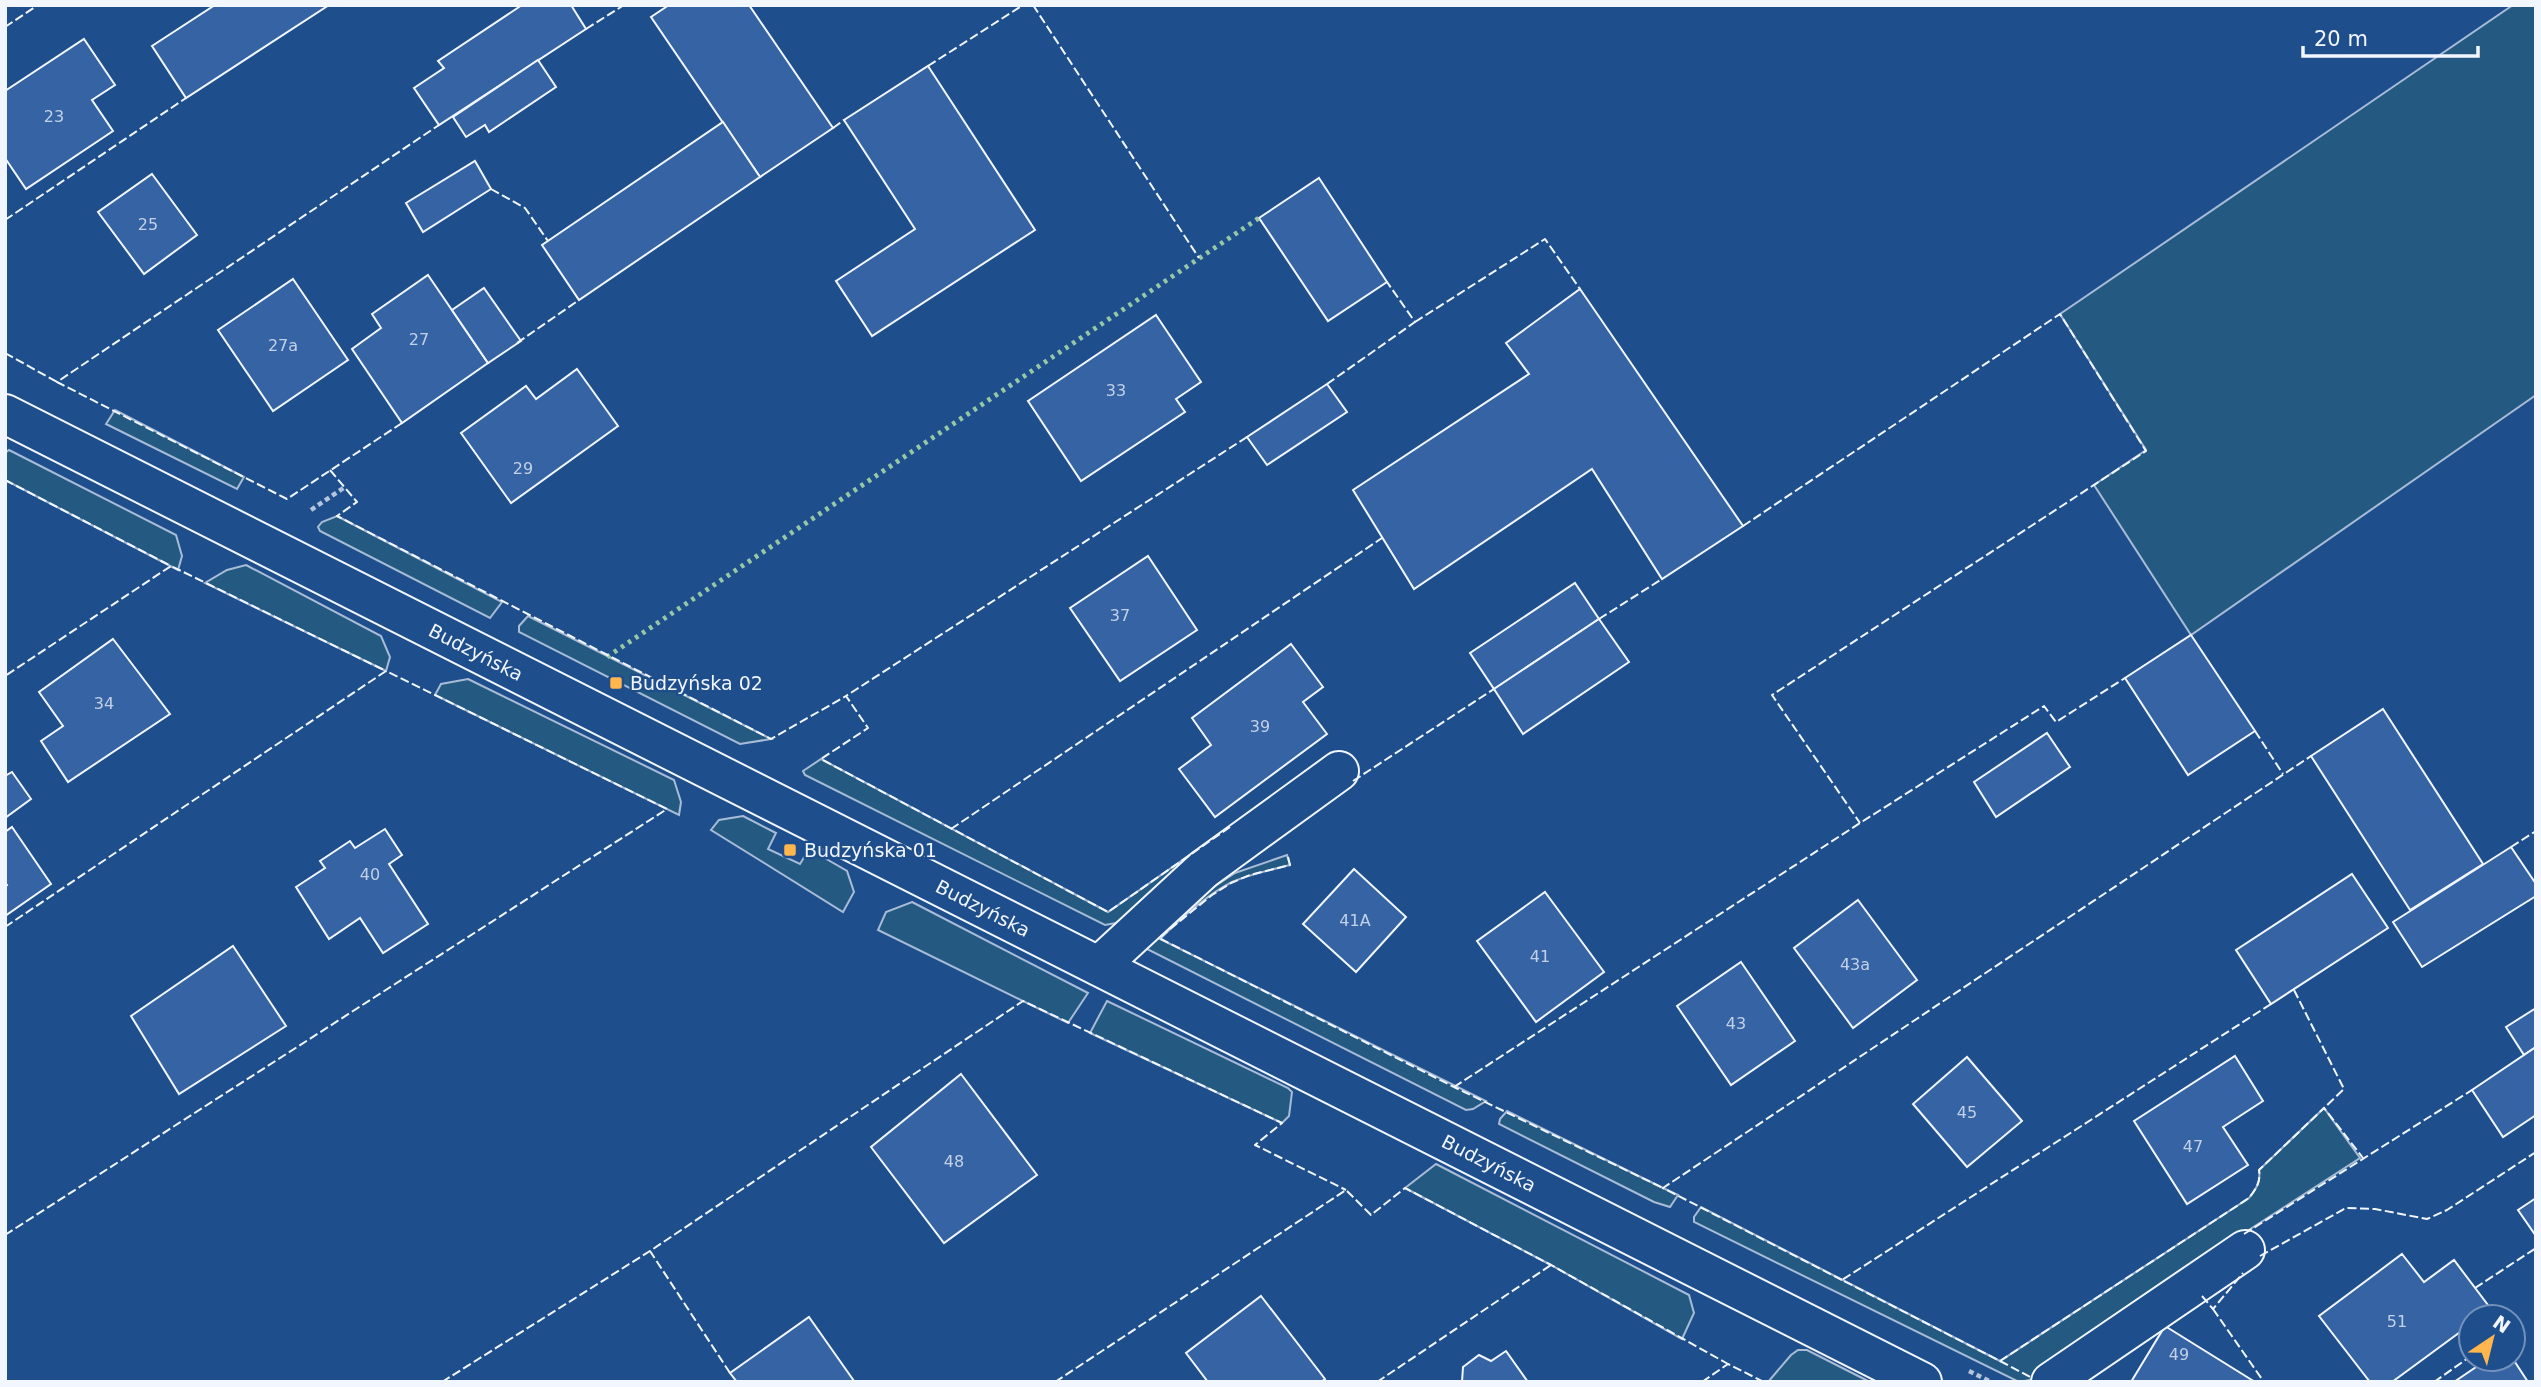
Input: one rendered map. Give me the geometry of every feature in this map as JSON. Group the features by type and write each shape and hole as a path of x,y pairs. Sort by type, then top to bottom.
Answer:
{"street":[{"name":"Budzyńska","path":"5,414 1922,1382"},
{"path":"1099,966 1205,869 1339,771"},
{"path":"1205,869 1251,852 1285,844"},
{"path":"2051,1382 2245,1250"}],"shaded area":[{"path":"2513,5 2536,5 2536,395 2191,635 2094,485 2146,450 2060,314"},
{"path":"115,410 244,477 237,489 106,424"},
{"path":"9,450 176,535 182,556 178,570 5,480 5,453"},
{"path":"337,516 502,602 490,618 320,531 318,527 322,522"},
{"path":"246,565 381,636 390,657 386,671 205,583 227,570"},
{"path":"528,616 771,739 740,744 519,632 519,626"},
{"path":"468,679 674,780 681,802 679,815 435,695 441,684"},
{"path":"1330,757 1332,761 1116,923 1105,925 805,775 803,771 821,759 1108,912"},
{"path":"743,816 776,833 768,849 800,864 809,849 847,871 854,892 843,912 711,830 719,820"},
{"path":"1287,855 1290,865 1246,877 1223,887 1194,908 1160,939 1486,1101 1466,1110 1147,949 1144,944 1194,900 1235,873"},
{"path":"912,902 1088,993 1068,1023 878,930 886,912"},
{"path":"1107,1001 1288,1088 1292,1092 1289,1116 1282,1123 1090,1033"},
{"path":"2324,1108 2360,1158 2238,1237 2036,1379 2019,1382 1694,1222 1694,1217 1701,1207 2000,1361 2249,1198 2257,1185 2259,1170"},
{"path":"1507,1111 1678,1195 1670,1207 1654,1202 1499,1124"},
{"path":"1436,1164 1689,1295 1694,1313 1682,1339 1551,1265 1405,1188"},
{"path":"1798,1350 1807,1350 1870,1382 1768,1382"}],"building":[{"path":"215,5 329,5 186,98 152,46"},
{"path":"522,5 571,5 586,29 439,125 414,88 444,68 438,61"},
{"path":"669,5 749,5 833,128 760,177 651,17"},
{"path":"84,39 115,85 92,100 113,131 26,189 5,158 5,91"},
{"path":"538,60 556,87 489,132 485,125 466,137 453,117"},
{"path":"928,66 1035,230 872,336 836,281 915,229 844,120"},
{"path":"723,122 760,177 579,300 542,245"},
{"path":"475,161 491,189 423,232 406,203"},
{"path":"152,174 197,235 144,274 98,212"},
{"path":"1319,178 1387,282 1328,321 1259,218"},
{"path":"428,275 488,363 402,423 352,349 381,328 372,314"},
{"path":"293,279 348,360 273,411 218,330"},
{"path":"484,288 521,341 488,363 452,310"},
{"path":"1580,289 1743,526 1662,579 1592,469 1414,589 1353,490 1529,374 1506,343"},
{"path":"1156,315 1201,382 1176,399 1185,412 1081,481 1028,401"},
{"path":"577,369 618,426 511,503 461,433 526,386 536,399"},
{"path":"1327,384 1347,412 1267,465 1247,437"},
{"path":"1148,556 1197,630 1120,681 1070,608"},
{"path":"1575,583 1599,619 1494,689 1470,653"},
{"path":"1599,619 1629,662 1523,734 1494,689"},
{"path":"2191,635 2255,731 2188,775 2125,678"},
{"path":"113,639 170,714 68,782 41,741 63,726 39,692"},
{"path":"1291,644 1323,687 1303,702 1327,734 1215,817 1179,769 1211,745 1192,718"},
{"path":"2383,709 2483,864 2410,910 2311,756"},
{"path":"2047,733 2070,767 1996,817 1974,782"},
{"path":"12,772 31,799 5,818 5,776"},
{"path":"12,827 51,884 5,916 5,832"},
{"path":"385,829 402,855 389,864 428,924 383,953 360,918 329,939 296,887 325,868 320,861 350,841 355,848"},
{"path":"2511,847 2536,884 2536,896 2422,967 2393,922"},
{"path":"1354,869 1406,917 1356,972 1303,924"},
{"path":"2352,874 2388,928 2271,1004 2236,950"},
{"path":"1545,892 1604,972 1536,1022 1477,941"},
{"path":"1858,900 1917,980 1853,1028 1794,948"},
{"path":"233,946 286,1026 179,1094 131,1016"},
{"path":"1741,962 1795,1041 1731,1085 1677,1006"},
{"path":"2536,1008 2536,1047 2524,1055 2506,1027"},
{"path":"2536,1047 2536,1115 2503,1137 2472,1090"},
{"path":"2235,1056 2263,1101 2223,1127 2248,1165 2187,1204 2134,1121"},
{"path":"1967,1057 2022,1121 1967,1167 1913,1104"},
{"path":"961,1074 1037,1175 944,1243 871,1147"},
{"path":"2536,1198 2536,1236 2518,1210"},
{"path":"2402,1254 2424,1282 2454,1260 2486,1303 2457,1303 2457,1334 2392,1382 2370,1382 2319,1316"},
{"path":"1261,1296 1325,1379 1321,1382 1208,1382 1186,1353"},
{"path":"809,1317 854,1381 737,1382 730,1373"},
{"path":"2165,1326 2255,1382 2131,1382"},
{"path":"1506,1351 1528,1382 1462,1382 1463,1367 1479,1355 1491,1361"},
{"path":"2467,1373 2522,1373 2528,1382 2454,1382"}],"hedge":[{"path":"607,657 1259,218"}],"fence":[{"path":"5,27 38,5"},
{"path":"586,29 624,5"},
{"path":"928,66 1023,5"},
{"path":"1033,5 1199,258"},
{"path":"5,220 186,98"},
{"path":"833,128 844,120"},
{"path":"402,423 287,499 57,382 439,125"},
{"path":"491,189 525,208 548,241"},
{"path":"1415,322 1545,239 1580,289"},
{"path":"1327,384 1415,322 1387,282"},
{"path":"517,343 579,300"},
{"path":"1743,526 2060,314 2146,451 1772,695 1860,823"},
{"path":"5,353 57,382"},
{"path":"1230,827 1108,912 821,759 868,728 846,696 1247,437"},
{"path":"330,470 357,502 337,516 771,739 846,696"},
{"path":"5,480 171,566 5,676"},
{"path":"951,829 1382,538"},
{"path":"5,927 386,671 171,566"},
{"path":"1599,619 1662,579"},
{"path":"5,1235 667,809 386,671"},
{"path":"1454,1087 2044,706 2056,722 2125,678"},
{"path":"1353,781 1494,689"},
{"path":"2255,731 2283,774"},
{"path":"1842,1280 1663,1188 2311,756"},
{"path":"2511,847 2536,831"},
{"path":"1288,857 1290,865 1250,875 1231,883 1159,938 1454,1087 1663,1188"},
{"path":"2294,990 2344,1089 2324,1108"},
{"path":"730,1373 650,1251 1023,1001 1282,1123 1255,1145 1346,1190"},
{"path":"2271,1004 1842,1280 2000,1361 2249,1198 2257,1185 2259,1170 2324,1108 2363,1158"},
{"path":"2244,1234 2472,1090"},
{"path":"2260,1256 2346,1208 2375,1209 2427,1219 2447,1210 2536,1152"},
{"path":"1055,1382 1346,1190 1371,1215 1405,1188 1551,1265 1728,1364"},
{"path":"2475,1288 2536,1248"},
{"path":"442,1382 650,1251"},
{"path":"1377,1382 1551,1265"},
{"path":"2202,1296 2213,1309 2243,1273"},
{"path":"2213,1309 2264,1382"},
{"path":"2000,1361 2032,1378"},
{"path":"1702,1382 1728,1364 1764,1382"},
{"path":"2434,1382 2457,1366"}],"place":[{"name":"Budzyńska 02","path":"616,683"},
{"name":"Budzyńska 01","path":"790,850"}]}
